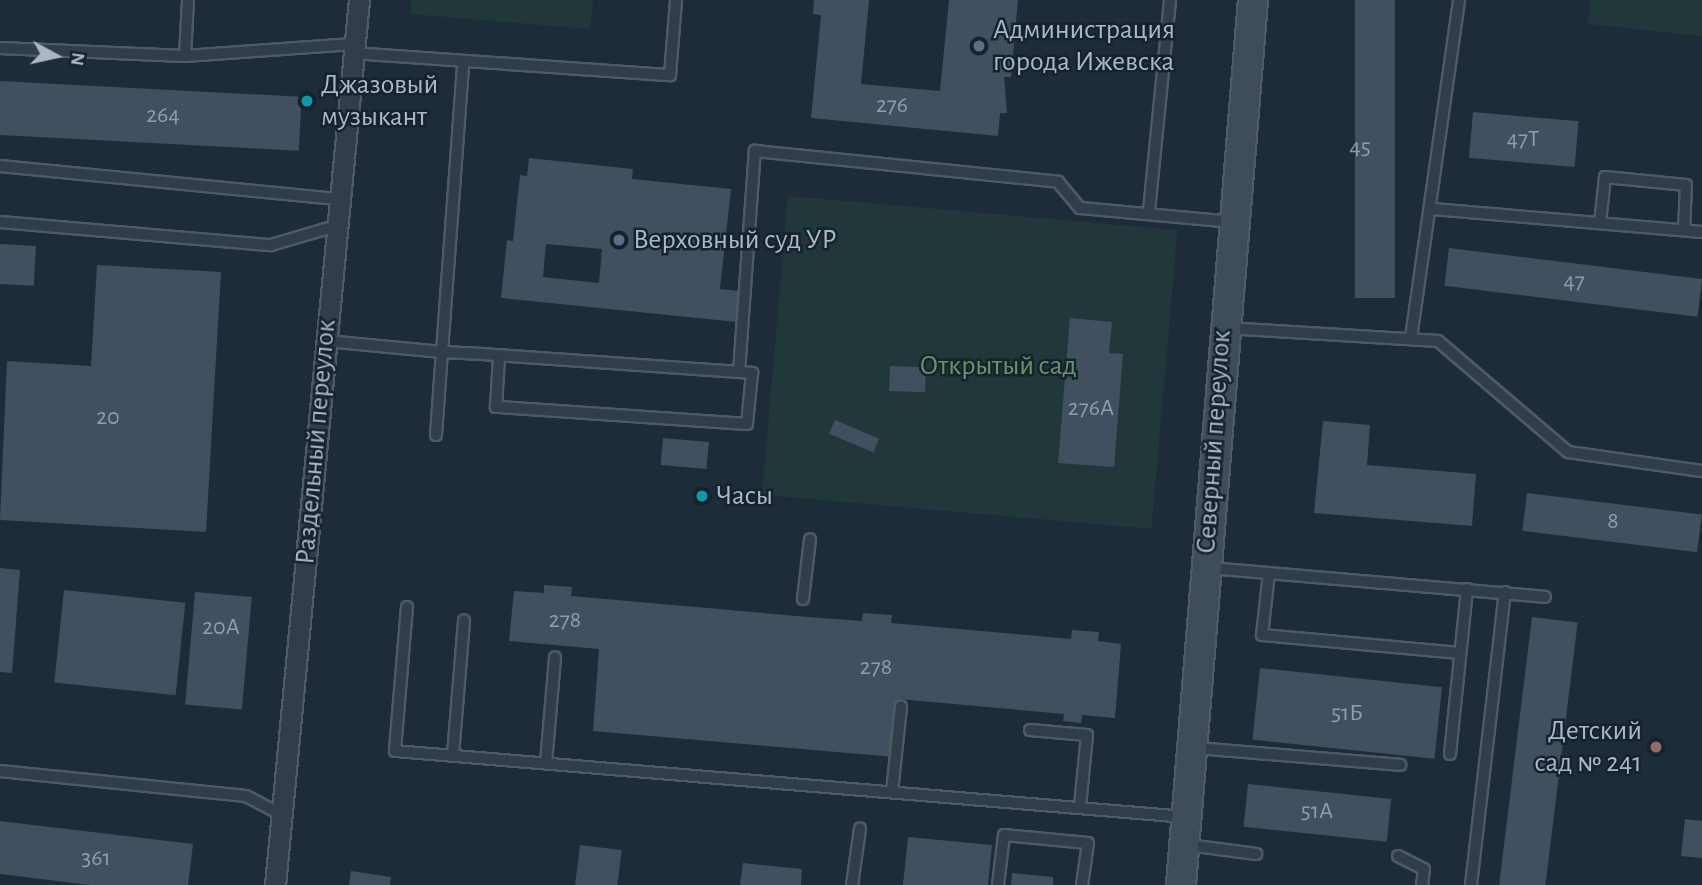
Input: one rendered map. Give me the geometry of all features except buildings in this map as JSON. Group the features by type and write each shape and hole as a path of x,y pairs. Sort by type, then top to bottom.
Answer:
{"street":[{"name":"Раздельный переулок","path":"275,885 352,49 359,0"},
{"name":"Северный переулок","path":"1181,885 1223,328 1253,0"}],"lane":[{"path":"185,56 188,0"},
{"path":"0,48 185,56 352,49 463,62 670,75 676,0"},
{"path":"1149,211 1170,0"},
{"path":"1411,338 1433,209 1459,0"},
{"path":"436,435 463,62"},
{"path":"739,372 755,151 1058,183 1080,208 1149,211 1233,222"},
{"path":"0,166 339,199"},
{"path":"1600,223 1605,177 1686,185 1684,230"},
{"path":"1433,209 1702,232"},
{"path":"0,222 271,245 336,226"},
{"path":"1223,328 1438,341 1568,452 1702,471"},
{"path":"326,341 442,352 752,373 747,424 496,407 499,356"},
{"path":"803,599 810,539"},
{"path":"1205,567 1545,597"},
{"path":"1269,573 1262,635 1460,653"},
{"path":"1450,754 1467,589"},
{"path":"1471,885 1505,592"},
{"path":"407,607 395,751 1080,807 1185,831 1256,853"},
{"path":"453,755 464,620"},
{"path":"546,763 555,657"},
{"path":"892,792 901,706"},
{"path":"1030,730 1087,736 1080,807"},
{"path":"1191,748 1400,765"},
{"path":"0,771 246,796 282,816"},
{"path":"852,885 860,829"},
{"path":"998,885 1004,835 1088,843 1082,885"},
{"path":"1398,856 1424,869 1422,885"}],"green space":[{"path":"412,0 593,0 590,29 410,14"},
{"path":"1590,0 1702,0 1702,36 1588,24"},
{"name":"Открытый сад","path":"788,196 1178,230 1151,529 762,495"}],"place":[{"name":"Администрация города Ижевска","path":"979,46"},
{"name":"Джазовый музыкант","path":"307,101"},
{"name":"Верховный суд УР","path":"619,240"},
{"name":"Часы","path":"702,496"},
{"name":"Детский сад № 241","path":"1656,747"}]}
